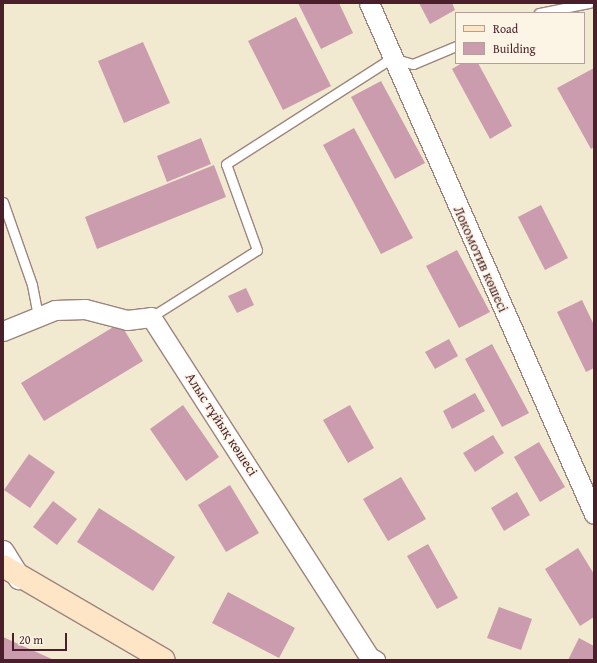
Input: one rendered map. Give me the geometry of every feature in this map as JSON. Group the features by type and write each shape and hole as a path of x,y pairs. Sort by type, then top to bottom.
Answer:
{"main road":[{"path":"8,572 164,660"}],"street":[{"name":"Локомотив көшесі","path":"369,3 594,514"},
{"path":"3,330 38,315 85,309 127,320 151,317"},
{"name":"Алыс тұйық көшесі","path":"151,317 369,657 375,660"},
{"path":"3,552 8,572"}],"lane":[{"path":"544,12 590,3 594,9"},
{"path":"151,317 257,250 226,164 392,58 413,64 455,46"},
{"path":"3,202 32,285 38,315"}],"building":[{"path":"298,3 339,3 353,33 321,49"},
{"path":"419,3 452,3 455,10 430,24"},
{"path":"296,17 331,86 283,110 248,41"},
{"path":"143,42 170,103 124,123 98,61"},
{"path":"460,64 479,64 512,126 490,139 452,69"},
{"path":"594,68 594,147 591,149 557,88"},
{"path":"381,81 425,163 395,179 351,97"},
{"path":"354,128 413,238 381,254 323,145"},
{"path":"201,138 211,164 167,182 157,156"},
{"path":"214,165 226,197 97,249 85,217"},
{"path":"541,205 568,258 545,270 518,217"},
{"path":"457,250 490,312 459,328 426,266"},
{"path":"246,288 254,305 237,313 228,296"},
{"path":"582,300 594,325 594,368 586,372 557,312"},
{"path":"120,323 143,361 44,421 21,383"},
{"path":"449,339 458,356 435,369 425,352"},
{"path":"492,344 529,413 502,427 465,359"},
{"path":"475,393 485,411 452,429 443,411"},
{"path":"183,405 219,457 186,481 150,429"},
{"path":"350,405 374,448 348,463 323,420"},
{"path":"493,435 504,453 475,472 463,453"},
{"path":"539,442 565,487 540,502 514,457"},
{"path":"29,454 55,472 30,508 4,490"},
{"path":"401,477 426,519 388,541 363,499"},
{"path":"230,485 259,533 226,552 198,505"},
{"path":"517,492 530,515 504,531 491,508"},
{"path":"53,501 77,519 57,545 33,527"},
{"path":"99,508 175,557 153,591 77,542"},
{"path":"428,544 458,598 437,609 407,556"},
{"path":"578,548 594,574 594,617 580,626 545,569"},
{"path":"228,592 295,628 279,658 212,623"},
{"path":"499,607 532,619 521,650 487,638"},
{"path":"3,637 54,660 3,660"},
{"path":"579,638 594,646 594,660 568,660"}]}
